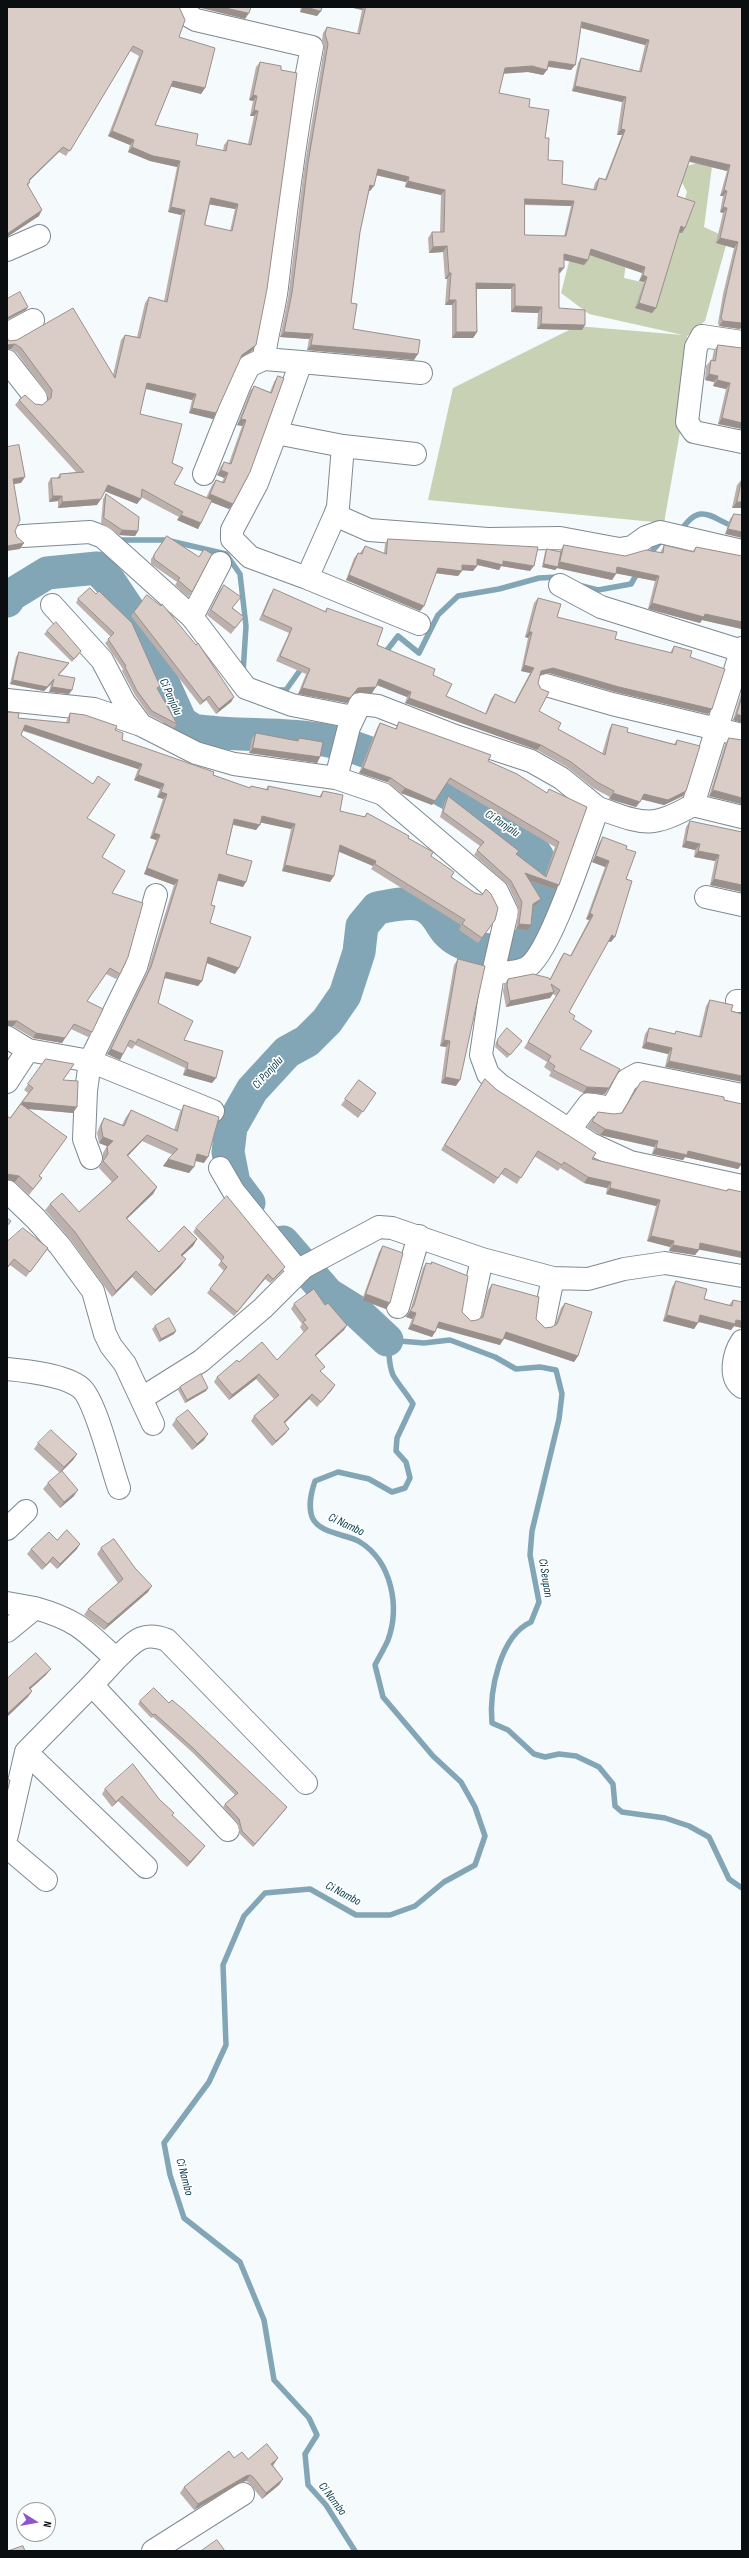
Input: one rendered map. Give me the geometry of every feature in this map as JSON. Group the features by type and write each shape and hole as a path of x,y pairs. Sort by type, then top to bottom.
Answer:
{"street":[{"path":"186,7 189,16 196,20 312,47 298,121 285,209 277,287 264,359"},
{"path":"7,250 38,236"},
{"path":"7,334 33,320"},
{"path":"742,342 702,336 696,347 687,422 694,432 742,442"},
{"path":"204,474 240,384 249,366 264,359 421,373"},
{"path":"7,361 36,398"},
{"path":"301,362 257,483 232,530 232,539 250,557 307,578 419,624"},
{"path":"276,433 343,446 416,454"},
{"path":"307,578 338,507 343,446"},
{"path":"335,515 369,530 488,539 560,538 619,549 632,547 646,537 673,534 742,552"},
{"path":"22,536 90,532 103,537 192,617 246,688 292,705 351,722"},
{"path":"192,617 220,563"},
{"path":"560,585 601,607 742,650 693,805"},
{"path":"52,605 102,660 124,702 141,725"},
{"path":"546,685 742,735"},
{"path":"7,700 94,709 141,725 196,753 234,764 336,778 383,794 497,891 507,912 494,971 481,1055 488,1074 500,1085 591,1144 630,1162 742,1186"},
{"path":"336,778 351,722 361,704 378,706 454,736 531,761 560,778 598,808 639,822 656,822 670,818 693,805 742,816"},
{"path":"494,971 520,970 536,959 567,895 598,808"},
{"path":"91,1158 84,1139 86,1091 90,1061 136,967 156,895"},
{"path":"706,896 742,905"},
{"path":"7,1038 28,1050 90,1061 213,1111"},
{"path":"7,1082 28,1050"},
{"path":"570,1129 589,1104 612,1108 627,1080 638,1074 742,1095"},
{"path":"220,1168 234,1192 302,1270"},
{"path":"7,1190 60,1246 93,1292 105,1334 111,1346 125,1364 153,1424"},
{"path":"142,1398 201,1361 263,1308 302,1270 325,1255 379,1227 392,1228 420,1236 482,1259 553,1278 588,1279 624,1269 665,1263 742,1276"},
{"path":"398,1307 420,1236"},
{"path":"470,1314 482,1259"},
{"path":"544,1321 553,1278"},
{"path":"742,1341 734,1361 734,1373 738,1384 742,1387"},
{"path":"7,1369 35,1372 70,1382 88,1395 119,1488"},
{"path":"7,1529 26,1511"},
{"path":"7,1603 35,1608 72,1621 116,1659"},
{"path":"7,1632 35,1608"},
{"path":"7,1835 26,1752 137,1639 156,1636 167,1640 306,1783"},
{"path":"92,1685 228,1830"},
{"path":"26,1752 146,1867"},
{"path":"7,1847 46,1880"},
{"path":"153,2551 242,2494"}],"green space":[{"path":"713,159 704,227 728,238 705,321 687,336 680,432 664,523 428,500 453,388 577,326 683,335 589,314 561,293 569,262 585,249 627,255 624,278 659,286 687,192 675,169"}],"building":[{"path":"7,7 179,7 185,20 179,37 215,48 205,88 173,81 155,125 198,134 196,145 226,151 228,140 251,145 258,111 254,110 257,96 253,95 260,62 281,66 281,70 297,73 267,289 256,345 242,355 216,413 192,408 196,394 147,383 140,414 182,424 172,463 183,468 174,484 212,500 201,523 181,515 183,512 142,489 141,499 108,485 101,499 62,502 62,496 53,496 51,478 60,478 60,474 84,472 19,400 25,395 35,404 42,405 51,398 52,390 21,348 15,344 7,345 7,339 10,341 17,340 73,308 115,378 125,335 140,338 149,297 167,302 185,210 171,207 180,161 153,156 132,147 134,140 112,131 143,51 133,46 70,151 63,147 29,180 30,182 27,184 42,210 7,234","holes":["211,198 238,204 232,231 205,225"]},
{"path":"222,7 251,7 249,13"},
{"path":"306,7 322,7 321,11"},
{"path":"366,7 742,7 742,323 723,321 721,318 738,242 720,238 727,208 723,207 727,191 724,190 730,165 691,156 677,196 695,202 685,228 681,226 656,308 639,303 647,277 643,275 645,267 591,249 588,260 564,254 564,268 559,268 559,308 585,310 585,325 541,324 542,307 515,306 515,284 476,283 477,332 456,332 456,300 449,300 451,273 449,273 447,246 433,247 432,232 444,232 445,190 408,181 409,177 378,169 374,186 370,185 360,232 351,303 357,304 353,329 420,340 418,354 311,345 313,334 284,332 292,293 308,163 328,44 325,34 327,27 359,34","holes":["582,22 649,40 641,72 581,58 575,86 626,97 621,129 625,130 606,180 599,178 596,190 562,184 563,161 548,160 549,138 545,138 549,110 529,107 530,99 499,93 505,68 532,66 547,70 549,61 575,65","525,199 574,201 566,236 525,235"]},
{"path":"20,292 28,307 7,318 7,299"},
{"path":"718,345 742,348 742,423 722,418 730,383 717,380 718,376 709,374 711,360 715,361"},
{"path":"278,376 284,378 250,472 233,504 210,494 216,480 224,483 228,473 221,470 224,462 231,464 246,420 241,419 254,386 271,393"},
{"path":"19,445 25,477 13,479 20,520 15,531 17,537 24,543 7,546 7,447"},
{"path":"742,479 742,502 737,502"},
{"path":"106,494 139,517 138,531 122,530 104,518"},
{"path":"734,514 742,515 742,532 728,529"},
{"path":"167,536 199,557 204,549 212,554 192,592 178,580 180,578 154,559 154,555"},
{"path":"388,539 538,547 534,566 503,561 503,565 477,559 477,566 462,565 462,571 438,568 424,606 349,575 358,553 362,554 365,546 386,554"},
{"path":"564,545 625,556 646,550 663,553 664,545 694,552 696,547 742,556 742,622 705,614 704,617 652,603 659,576 617,567 616,574 560,562"},
{"path":"547,549 561,552 558,567 544,564"},
{"path":"224,585 241,597 232,608 244,617 235,628 211,610"},
{"path":"90,588 96,594 99,591 132,623 160,686 157,688 177,724 152,711 137,691 125,667 126,666 108,639 114,633 78,599"},
{"path":"274,589 326,612 327,608 383,628 377,645 435,669 433,675 452,684 446,696 486,714 495,694 515,703 534,668 524,665 532,632 529,632 538,598 561,604 557,617 617,632 615,639 672,653 674,646 692,651 690,657 725,669 712,709 619,687 553,668 541,671 538,683 541,689 549,692 539,711 561,723 558,729 605,755 612,724 628,728 627,732 676,745 677,740 700,746 686,791 668,800 644,794 640,802 613,793 614,791 597,782 571,762 541,745 409,698 411,692 379,679 376,687 358,688 350,698 302,688 310,669 280,656 292,628 263,615"},
{"path":"147,595 161,606 162,604 196,645 198,643 234,697 219,709 209,696 203,701 134,612"},
{"path":"56,622 81,651 74,659 47,631"},
{"path":"19,652 69,663 58,675 75,678 72,690 52,687 54,679 47,687 13,680"},
{"path":"742,697 742,716 737,714"},
{"path":"7,712 19,713 18,718 69,723 70,713 85,715 117,726 115,730 123,733 122,740 214,772 213,775 250,788 251,786 268,790 268,786 321,797 323,791 343,795 340,811 365,817 367,813 409,836 408,838 433,852 431,856 454,872 451,877 475,893 482,895 486,889 491,894 498,908 495,920 482,938 462,924 465,920 375,864 376,861 340,845 334,876 285,865 295,824 262,816 260,825 234,819 226,854 252,861 246,882 219,874 211,905 215,906 210,923 251,937 239,968 208,957 202,981 166,972 158,1003 193,1021 184,1040 223,1051 216,1078 187,1069 188,1063 138,1039 136,1043 130,1040 123,1054 111,1049 151,967 178,880 147,868 160,835 154,833 167,794 161,792 164,784 138,775 142,764 25,725 21,735 93,784 98,776 110,784 87,818 115,835 102,857 125,871 112,893 143,903 128,957 120,974 110,968 87,1001 103,1009 92,1032 74,1024 65,1038 36,1033 17,1021 7,1021"},
{"path":"399,722 491,755 488,761 517,774 547,793 549,789 587,807 559,885 525,873 541,899 533,904 531,925 519,924 522,902 511,881 477,850 484,842 443,812 448,796 519,851 516,854 546,877 559,842 450,778 435,801 405,788 391,778 363,768 380,723 396,729"},
{"path":"256,733 298,741 299,738 323,742 320,757 253,748"},
{"path":"729,738 742,740 742,798 713,790"},
{"path":"690,821 742,832 742,885 714,879 719,855 698,851 700,844 686,841"},
{"path":"603,837 627,846 626,849 636,852 626,879 632,881 615,937 612,935 569,1012 575,1016 573,1019 592,1031 580,1049 620,1069 609,1088 587,1087 553,1070 555,1066 548,1061 551,1056 528,1042 560,990 551,984 554,992 510,1001 507,985 508,979 533,974 549,978 550,980 564,953 571,956 593,915 590,913 609,861 596,856"},
{"path":"458,959 485,966 460,1080 445,1077 450,1041 444,1040"},
{"path":"710,1000 733,1005 731,1011 742,1014 742,1076 669,1061 672,1048 646,1042 649,1028 675,1034 676,1031 701,1037"},
{"path":"507,1028 522,1041 510,1055 497,1044 498,1039"},
{"path":"46,1059 74,1064 63,1080 78,1081 77,1107 22,1102 33,1088 28,1084"},
{"path":"485,1079 497,1090 596,1153 592,1159 727,1191 728,1189 742,1192 742,1252 700,1243 699,1250 673,1245 674,1241 651,1236 660,1200 610,1188 611,1182 588,1177 564,1162 562,1165 538,1151 521,1178 505,1168 498,1178 445,1145"},
{"path":"359,1080 376,1093 363,1112 345,1099"},
{"path":"644,1081 724,1097 724,1100 742,1104 742,1164 688,1151 687,1155 656,1148 658,1141 605,1129 592,1121 598,1112 614,1114 622,1113 640,1083"},
{"path":"21,1104 67,1137 39,1176 42,1178 33,1189 19,1176 7,1174 7,1116 10,1118"},
{"path":"184,1105 219,1117 208,1157 197,1154 194,1167 168,1159 178,1149 147,1135 127,1155 157,1187 126,1218 159,1252 184,1226 197,1239 181,1255 186,1259 155,1290 136,1271 116,1291 75,1232 50,1204 62,1193 79,1212 118,1177 103,1161 108,1154 107,1147 113,1141 103,1137 101,1126 104,1118 124,1126 131,1110 177,1131"},
{"path":"227,1196 285,1267 273,1279 268,1274 237,1312 210,1289 227,1267 221,1261 224,1257 196,1228"},
{"path":"7,1218 11,1221 7,1226"},
{"path":"23,1228 48,1248 30,1272 14,1259 7,1268 7,1242"},
{"path":"383,1246 403,1253 390,1303 366,1294"},
{"path":"432,1262 468,1276 462,1312 471,1321 483,1317 492,1284 539,1297 536,1319 545,1328 552,1327 557,1324 565,1303 592,1312 578,1356 506,1332 503,1340 439,1322 435,1332 412,1324 416,1313 410,1311 414,1305 426,1263 431,1264"},
{"path":"676,1281 707,1289 704,1299 732,1306 733,1300 742,1302 742,1321 736,1320 735,1324 700,1315 698,1323 667,1315"},
{"path":"314,1289 325,1305 328,1303 347,1325 315,1355 325,1367 320,1371 335,1385 321,1402 312,1394 284,1422 289,1429 276,1441 254,1416 279,1395 259,1374 232,1395 217,1377 237,1360 239,1362 262,1342 277,1360 308,1328 303,1322 306,1320 294,1304"},
{"path":"169,1318 176,1331 161,1339 155,1326"},
{"path":"201,1374 208,1388 187,1400 180,1387"},
{"path":"188,1410 208,1434 197,1444 176,1419"},
{"path":"51,1430 77,1454 64,1467 38,1443"},
{"path":"62,1471 78,1490 64,1502 48,1483"},
{"path":"67,1530 80,1544 60,1564 53,1557 46,1565 31,1549 49,1532 57,1540"},
{"path":"114,1539 135,1568 152,1586 108,1624 88,1609 123,1579 101,1548"},
{"path":"36,1653 51,1669 29,1688 32,1691 7,1714 7,1679"},
{"path":"154,1688 169,1703 172,1700 184,1710 287,1807 255,1844 242,1831 239,1819 225,1804 238,1793 194,1749 155,1714 153,1715 140,1701"},
{"path":"133,1764 159,1799 174,1813 172,1815 205,1846 190,1862 122,1796 116,1802 105,1789"},
{"path":"7,1779 10,1780 7,1793"},
{"path":"267,2444 278,2458 271,2464 283,2479 266,2493 250,2475 198,2504 184,2487 229,2451 234,2458 242,2452 248,2459"},
{"path":"217,2540 225,2551 201,2551"},
{"path":"23,2546 25,2551 8,2551"}],"waterway":[{"path":"680,532 688,521 696,515 703,514 710,515 725,523 742,528"},
{"path":"116,540 166,540 226,554 240,574 246,626 243,673"},
{"path":"648,556 662,540"},
{"path":"97,568 108,547"},
{"name":"Ci Panjalu","path":"7,601 11,595 47,573 97,568 110,582 134,618 181,722 193,730 291,736 324,740 363,750 400,766 510,827 529,844 540,860 544,871 545,888 537,922 532,934 524,945 513,950 497,951 469,946 447,932 432,911 419,904 400,904 377,908 362,926 359,952 345,995 327,1021 307,1041 287,1052 252,1090 231,1127 228,1152 234,1183 249,1203"},
{"path":"582,586 598,590 631,584 638,572"},
{"path":"384,654 398,636 419,653 438,615 458,596 499,589 539,578 559,577"},
{"path":"277,690 286,690 303,666"},
{"name":"Ci Panjalu","path":"283,1242 328,1294 357,1312 387,1340"},
{"name":"Ci Nambo","path":"355,2551 326,2505 308,2485 305,2454 317,2435 309,2418 274,2380 264,2320 240,2262 184,2218 170,2175 164,2143 209,2082 226,2045 223,1965 244,1916 265,1893 310,1889 356,1915 390,1915 415,1906 444,1882 475,1865 485,1836 475,1807 461,1782 433,1756 383,1697 375,1665 388,1640 392,1627 393,1600 386,1573 380,1561 360,1542 321,1527 312,1517 310,1508 310,1499 315,1481 338,1472 369,1479 392,1492 405,1488 410,1478 406,1462 396,1451 397,1438 413,1404 393,1375 390,1367 387,1340 424,1343 450,1340 495,1357 516,1369 540,1367 556,1370 562,1394 559,1419 532,1531 530,1555 539,1602 531,1622 520,1629 511,1639 504,1652 492,1696 492,1723 508,1730 534,1754 545,1757 559,1754 576,1756 599,1767 613,1784 615,1806 622,1812 665,1818 689,1826 709,1837 729,1879 742,1888"}],"water label":[{"name":"Ci Seupan","path":"545,1578"}]}
